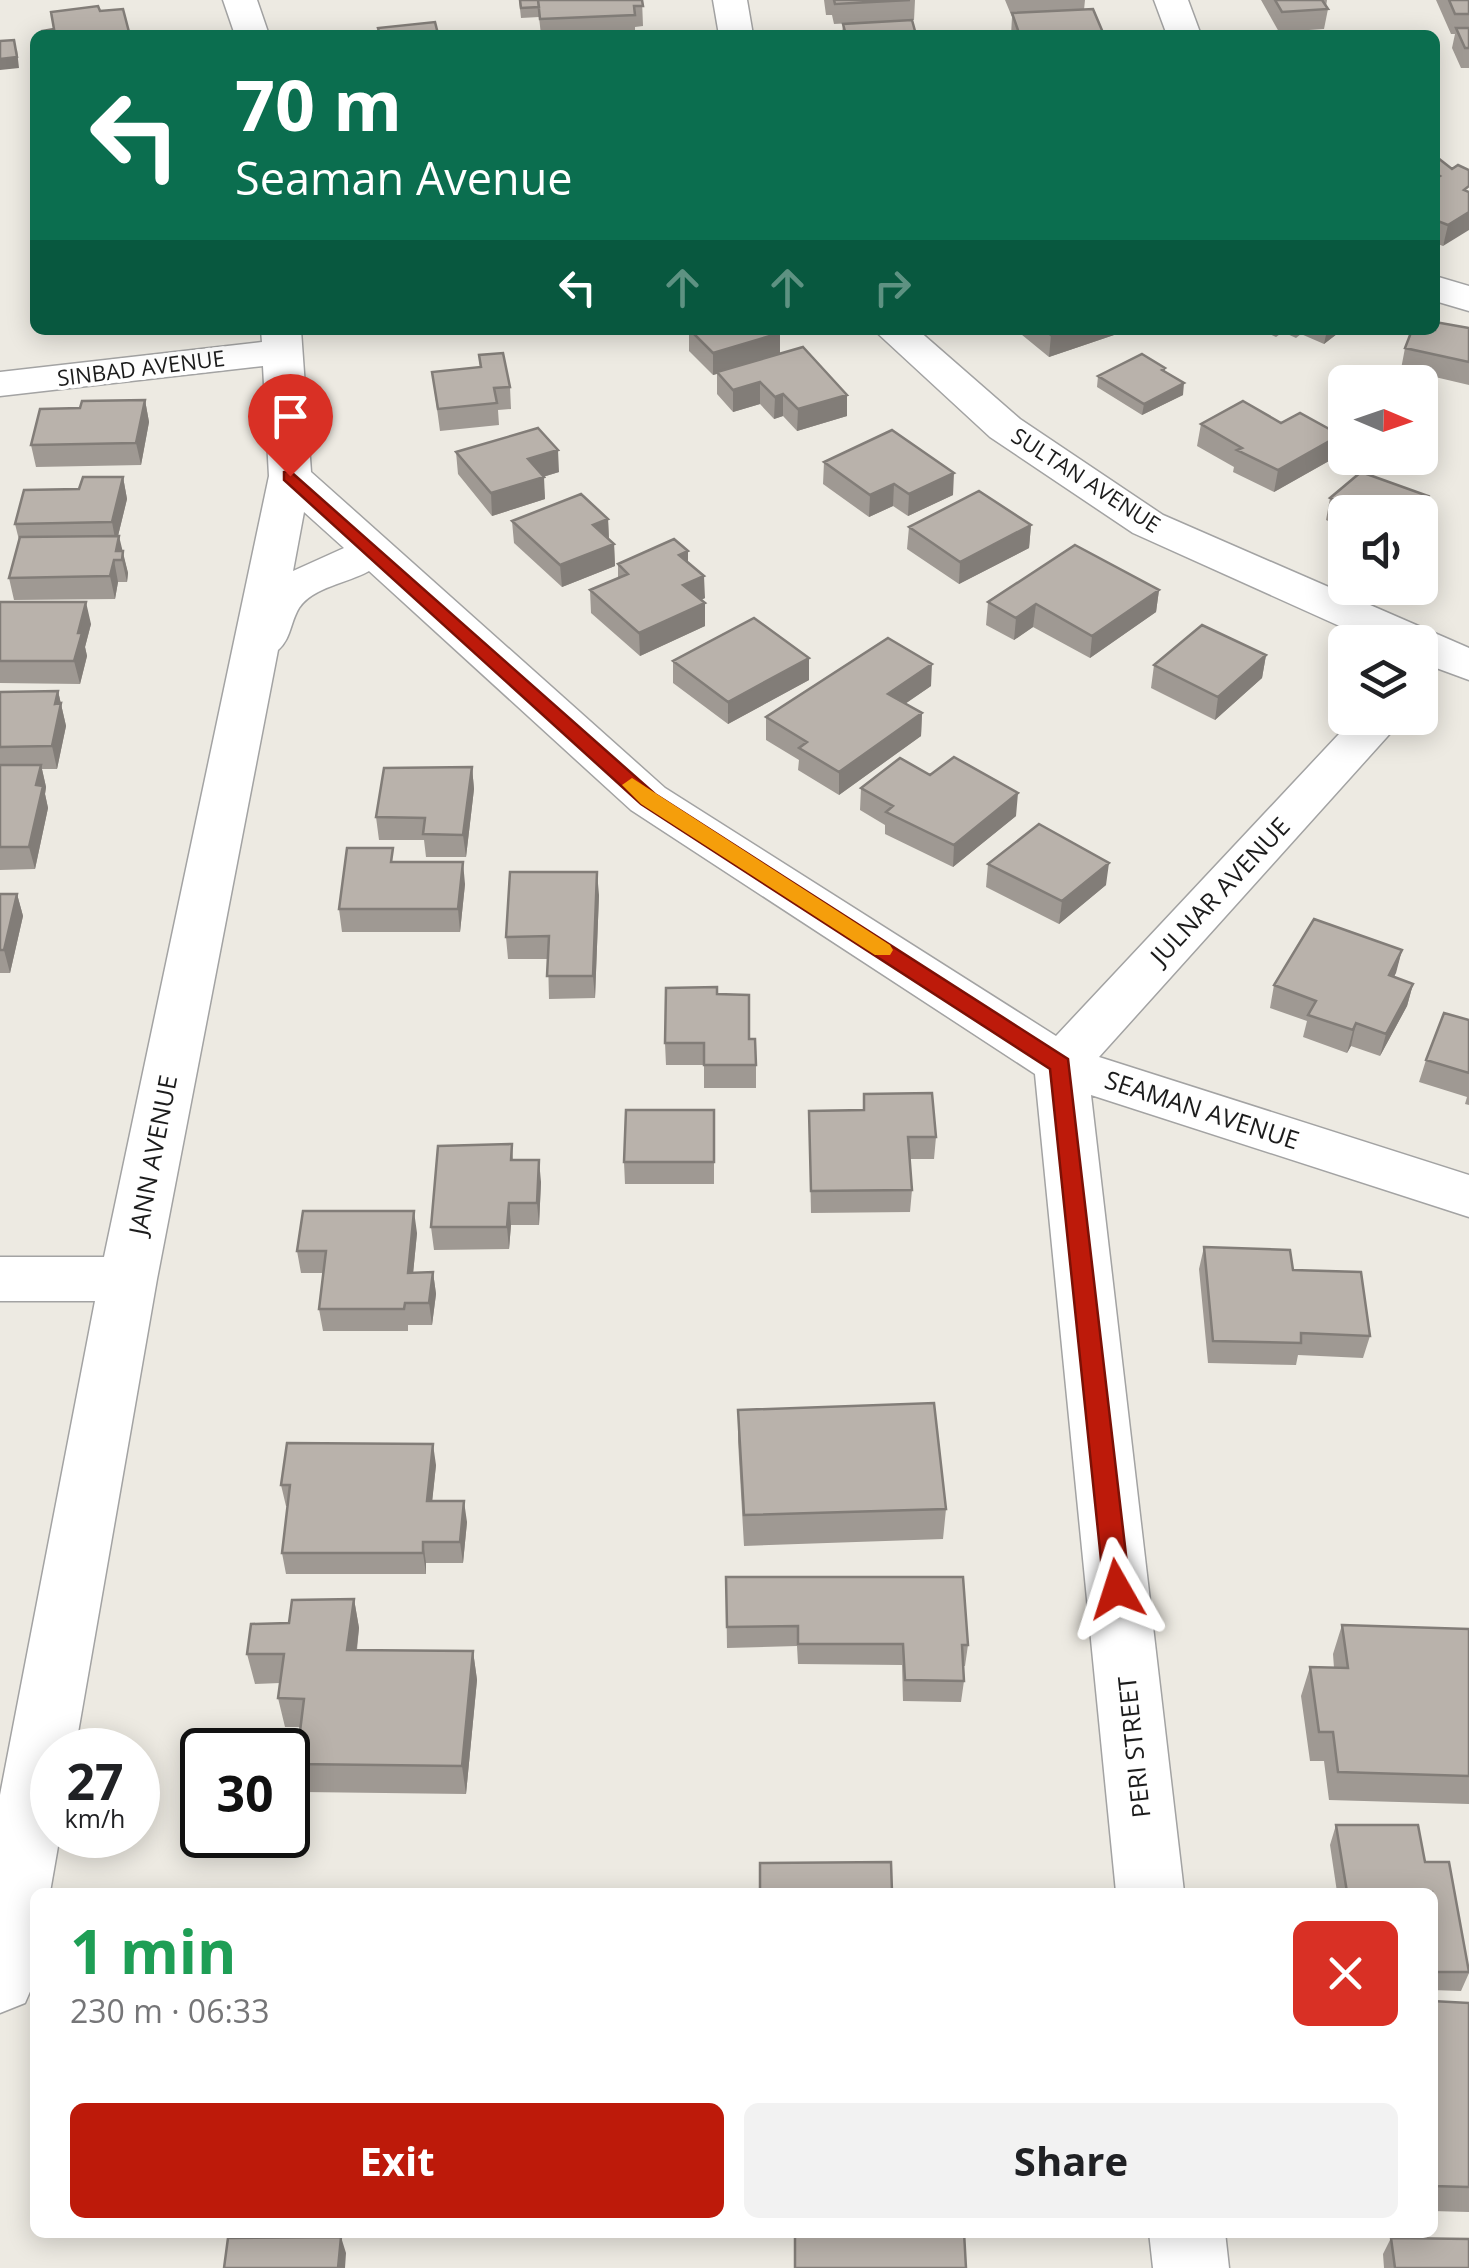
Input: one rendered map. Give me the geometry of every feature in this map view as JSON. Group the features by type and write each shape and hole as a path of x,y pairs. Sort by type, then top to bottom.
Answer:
{"street":[{"path":"240,0 250,30"},
{"path":"730,0 735,30"},
{"path":"1172,0 1182,30"},
{"path":"1440,290 1469,299"},
{"name":"SULTAN AVENUE","path":"900,335 1005,428 1148,524 1364,625"},
{"name":"SINBAD AVENUE","path":"0,384 282,341"},
{"name":"JANN AVENUE","path":"0,1979 128,1279 249,680 293,513 282,341"},
{"path":"293,513 298,570 353,560"},
{"path":"293,513 353,560"},
{"path":"249,680 274,612 284,596 353,560"},
{"name":"SEAMAN AVENUE","path":"353,560 410,584 648,799 1060,1065 1469,1196"},
{"name":"JULNAR AVENUE","path":"1060,1065 1364,735"},
{"name":"PERI STREET","path":"1060,1065 1150,1888"},
{"path":"0,1278 128,1279"},
{"path":"1188,2238 1191,2268"}],"building":[{"path":"520,0 538,0 539,7 521,8"},
{"path":"538,0 642,0 643,6 634,6 635,15 540,19"},
{"path":"834,0 910,0 835,4"},
{"path":"1275,0 1322,0 1328,9 1282,12"},
{"path":"1449,0 1469,0 1469,14 1455,14"},
{"path":"98,6 100,11 123,9 128,30 48,30 54,29 51,12"},
{"path":"1093,9 1102,30 1018,30 1012,13"},
{"path":"912,20 915,30 845,30 843,24"},
{"path":"435,22 437,30 379,30"},
{"path":"1456,28 1469,28 1469,48 1465,48"},
{"path":"14,40 17,57 0,59 0,41"},
{"path":"1440,160 1452,169 1458,165 1469,170 1469,186 1464,190 1469,192 1469,212 1448,225 1440,222"},
{"path":"1440,323 1469,328 1469,362 1405,348 1410,335 1440,335"},
{"path":"695,335 773,335 713,353"},
{"path":"803,347 847,395 798,409 783,394 775,397 760,382 733,390 717,372"},
{"path":"503,353 510,387 494,388 497,403 438,409 432,372 481,367 479,355"},
{"path":"1142,354 1184,383 1144,404 1098,376"},
{"path":"145,400 136,443 31,445 40,409 80,408 82,401"},
{"path":"1243,401 1281,423 1300,413 1328,428 1328,442 1278,470 1237,450 1242,448 1201,424"},
{"path":"538,428 558,450 528,459 544,477 491,493 456,452"},
{"path":"892,430 954,473 909,494 894,484 870,495 824,462"},
{"path":"1357,475 1369,475 1425,495 1334,495"},
{"path":"83,477 123,477 112,522 15,524 24,490 79,489"},
{"path":"979,491 1031,525 960,562 909,527"},
{"path":"581,494 608,519 593,525 614,544 560,565 512,521"},
{"path":"119,536 116,551 123,551 122,560 114,560 110,576 9,578 20,537"},
{"path":"674,539 688,551 679,555 704,576 683,585 705,603 639,633 590,590 628,574 618,564"},
{"path":"1075,545 1159,590 1092,636 1036,604 1016,618 988,602"},
{"path":"0,602 86,602 74,661 0,661"},
{"path":"754,618 809,658 728,702 673,661"},
{"path":"1202,625 1266,655 1218,697 1154,665"},
{"path":"888,638 932,664 888,694 922,713 839,772 799,748 807,742 766,717"},
{"path":"58,691 55,704 61,703 52,746 0,747 0,692"},
{"path":"954,757 1018,793 954,845 886,812 893,806 861,788 900,758 930,775"},
{"path":"0,765 41,765 36,785 43,786 29,847 0,847"},
{"path":"472,767 463,835 423,834 425,818 376,817 384,768"},
{"path":"1039,824 1109,863 1062,901 988,864"},
{"path":"347,848 393,848 391,862 463,862 458,909 339,909"},
{"path":"510,872 597,872 593,976 547,976 549,936 506,937"},
{"path":"0,894 17,894 4,950 0,950"},
{"path":"1314,919 1402,950 1389,975 1413,984 1386,1034 1356,1023 1353,1030 1308,1015 1316,1001 1274,985"},
{"path":"717,987 717,994 749,995 749,1039 755,1039 756,1065 704,1065 704,1043 665,1043 666,988"},
{"path":"1444,1013 1469,1020 1469,1073 1426,1060"},
{"path":"932,1093 936,1137 908,1137 912,1190 811,1191 809,1111 864,1110 864,1094"},
{"path":"626,1110 714,1110 714,1162 624,1162"},
{"path":"512,1144 511,1160 539,1160 537,1203 509,1203 507,1227 431,1227 438,1146"},
{"path":"303,1211 414,1211 408,1273 433,1272 429,1303 405,1303 404,1309 319,1309 326,1251 297,1251"},
{"path":"1204,1247 1290,1250 1293,1270 1361,1272 1370,1336 1301,1333 1301,1343 1213,1341"},
{"path":"934,1403 946,1509 744,1515 738,1410"},
{"path":"287,1443 433,1444 427,1501 464,1501 460,1542 423,1542 423,1553 282,1553 290,1485 281,1485"},
{"path":"726,1577 963,1577 968,1645 962,1645 964,1681 905,1680 903,1644 798,1644 798,1626 727,1627"},
{"path":"354,1599 347,1650 473,1651 462,1766 310,1764 310,1728 300,1728 304,1699 278,1698 284,1654 247,1654 251,1624 289,1623 292,1600"},
{"path":"1342,1625 1469,1629 1469,1776 1338,1772 1333,1732 1319,1732 1310,1667 1348,1668"},
{"path":"1336,1825 1418,1825 1425,1862 1449,1862 1469,1972 1438,1972 1438,1888 1346,1888"},
{"path":"891,1862 892,1888 760,1888 760,1863"},
{"path":"1438,2001 1469,2003 1469,2187 1438,2186"},
{"path":"228,2238 341,2238 338,2268 224,2268"},
{"path":"795,2238 964,2238 966,2268 795,2268"},
{"path":"1391,2238 1469,2239 1469,2268 1395,2268"}],"slow traffic":[{"path":"632,785 882,950"}],"route":[{"path":"290,476 648,799 1060,1065 1117,1589"}]}
